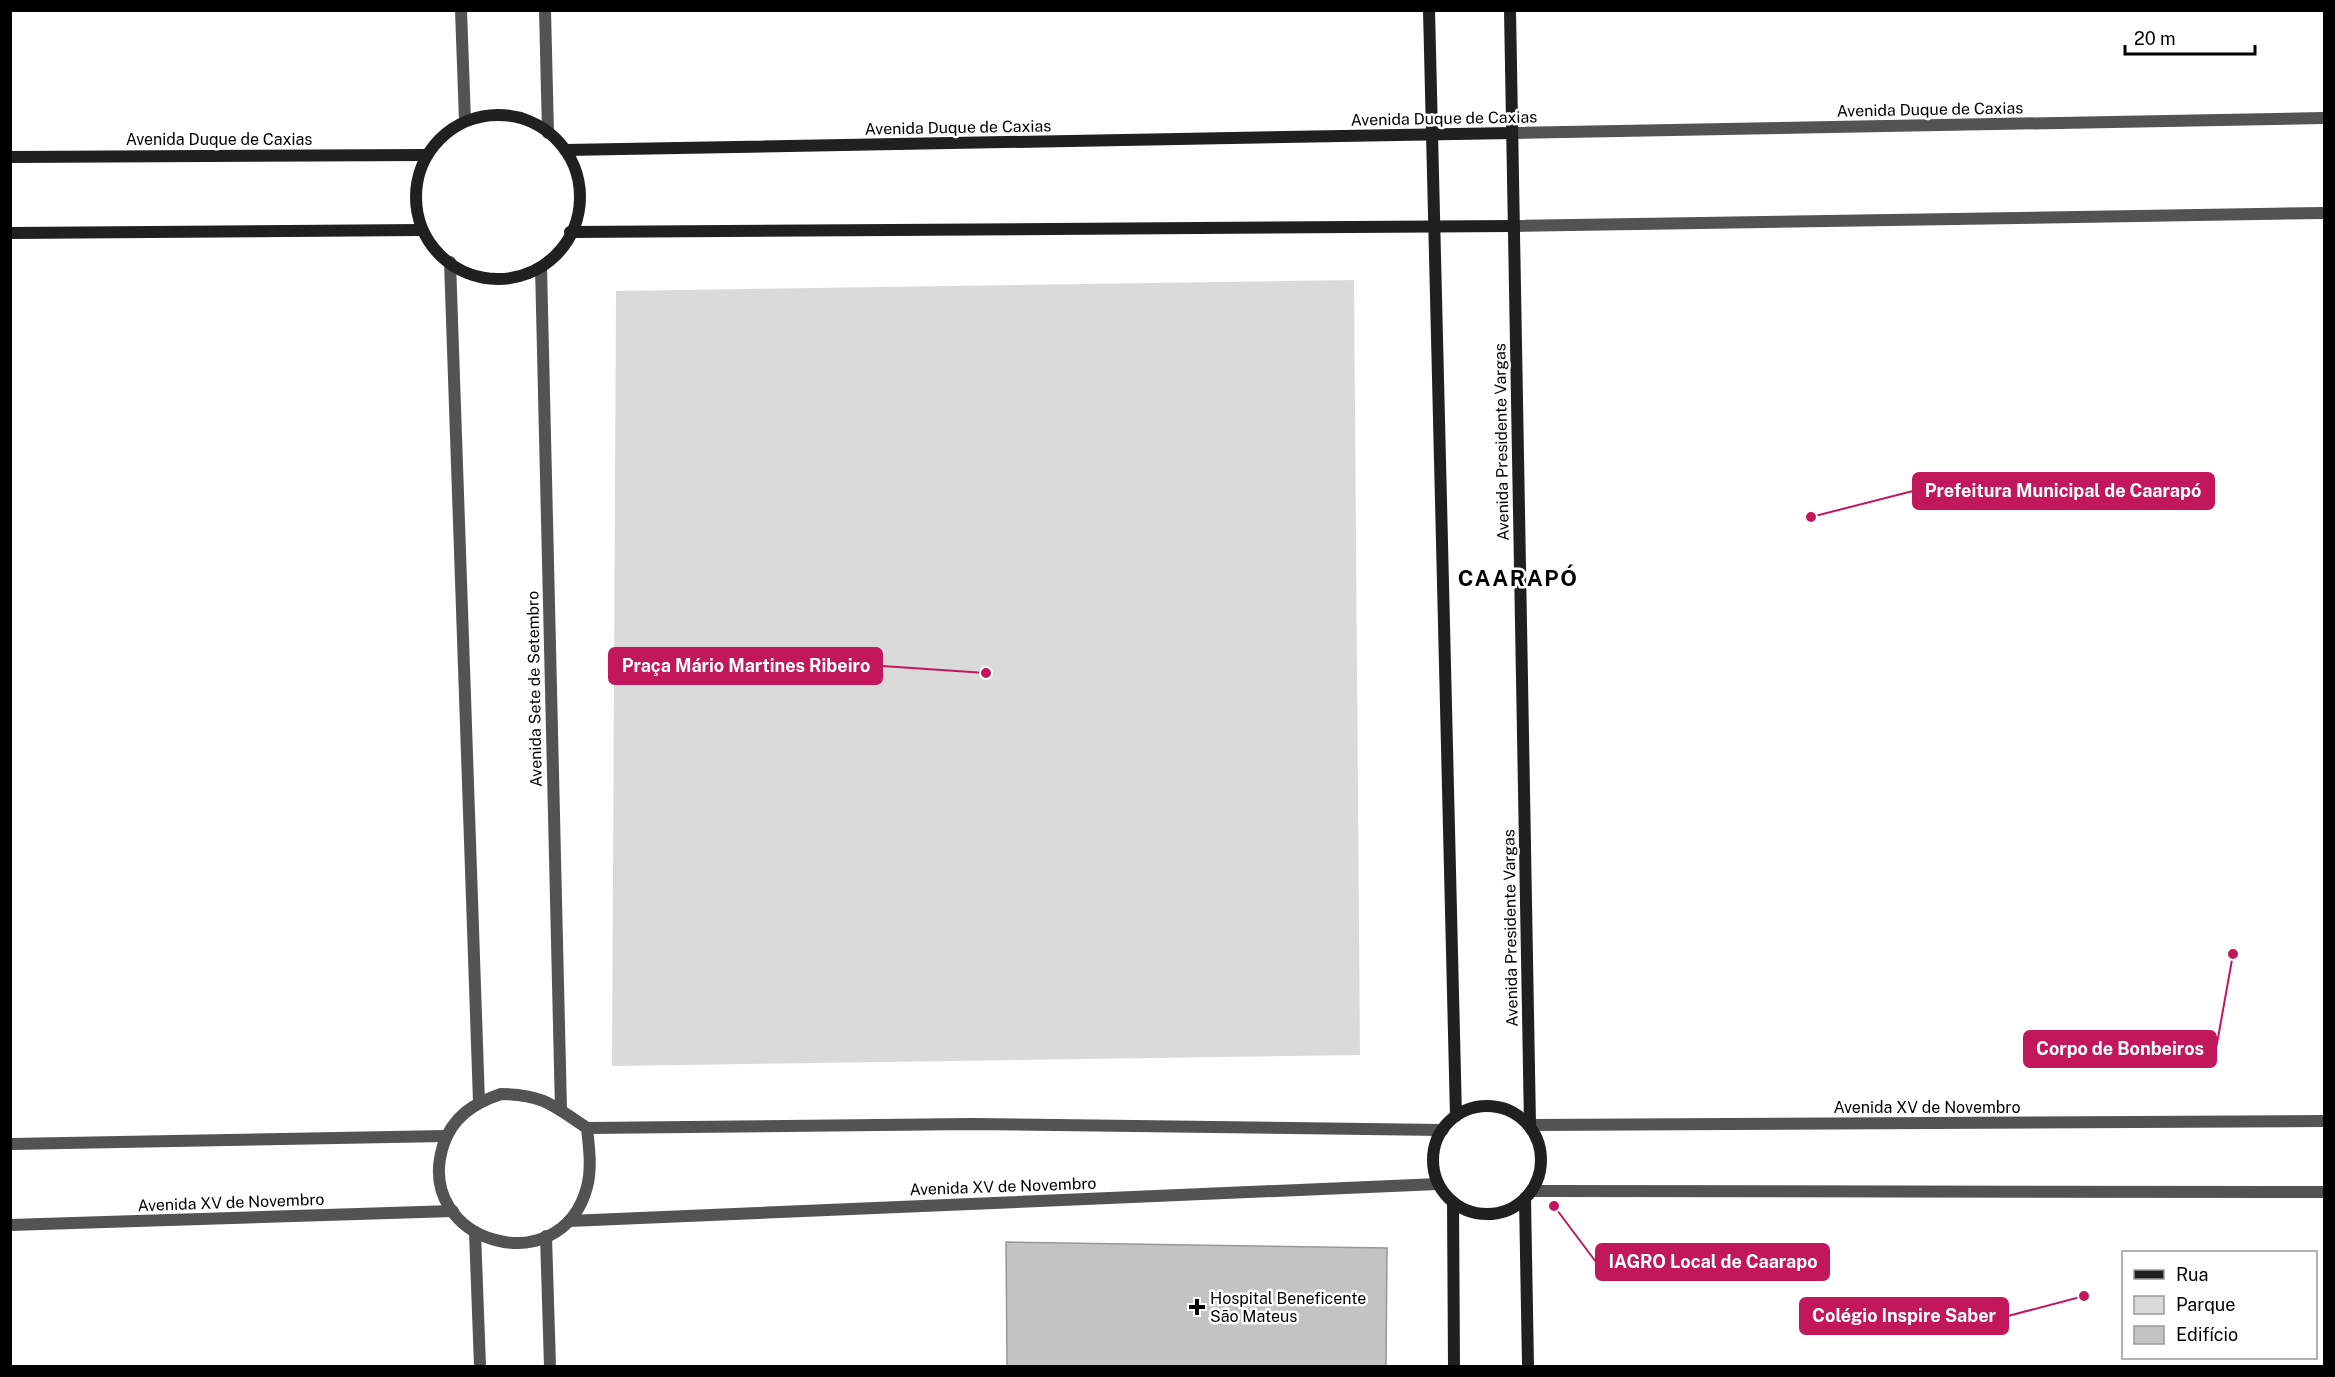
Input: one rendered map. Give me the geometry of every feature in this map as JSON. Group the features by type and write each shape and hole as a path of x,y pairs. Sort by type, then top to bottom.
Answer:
{"street":[{"path":"461,10 465,121"},
{"path":"545,10 548,133"},
{"path":"1429,10 1456,1116"},
{"name":"Avenida Presidente Vargas","path":"1510,10 1530,1125"},
{"path":"490,115 516,116 548,133 565,150 574,166 580,194 576,223 562,248 541,267 514,278 485,278 458,269 436,251 422,230 416,205 418,179 427,155 443,135 465,121 490,115"},
{"name":"Avenida Duque de Caxias","path":"565,150 2325,118"},
{"name":"Avenida Duque de Caxias","path":"10,157 427,155"},
{"path":"570,232 1434,228 2325,213"},
{"path":"10,233 422,230"},
{"path":"450,262 479,1102"},
{"name":"Avenida Sete de Setembro","path":"541,267 561,1110"},
{"path":"587,1128 590,1160 588,1186 569,1221 546,1236 535,1241 509,1244 484,1238 462,1223 453,1211 440,1182 439,1158 446,1136 460,1116 479,1102 501,1094 525,1094 548,1101 587,1128 971,1124 1443,1130"},
{"path":"1528,1366 1529,1195 1540,1168 1540,1152 1530,1125 1509,1111 1491,1107 1473,1108 1456,1116 1443,1130 1434,1146 1433,1165 1438,1184 1453,1202 1478,1214 1496,1214 1511,1209 1529,1195 2325,1192"},
{"name":"Avenida XV de Novembro","path":"1530,1125 2325,1121"},
{"path":"10,1144 446,1136"},
{"name":"Avenida XV de Novembro","path":"569,1221 1438,1184"},
{"path":"1453,1202 1454,1366"},
{"name":"Avenida XV de Novembro","path":"10,1225 453,1211"},
{"path":"475,1232 480,1366"},
{"path":"546,1236 550,1366"}],"green space":[{"path":"1354,280 1360,1055 612,1066 616,291"}],"building":[{"name":"Hospital Beneficente São Mateus","path":"1006,1242 1387,1248 1386,1366 1007,1366"}],"place":[{"name":"Prefeitura Municipal de Caarapó","path":"1811,517"},
{"name":"Praça Mário Martines Ribeiro","path":"986,673"},
{"name":"Corpo de Bonbeiros","path":"2233,954"},
{"name":"IAGRO Local de Caarapo","path":"1554,1206"},
{"name":"Colégio Inspire Saber","path":"2084,1296"},
{"name":"Hospital Beneficente São Mateus","path":"1197,1307"}],"district":[{"name":"CAARAPÓ","path":"1518,578"}]}
